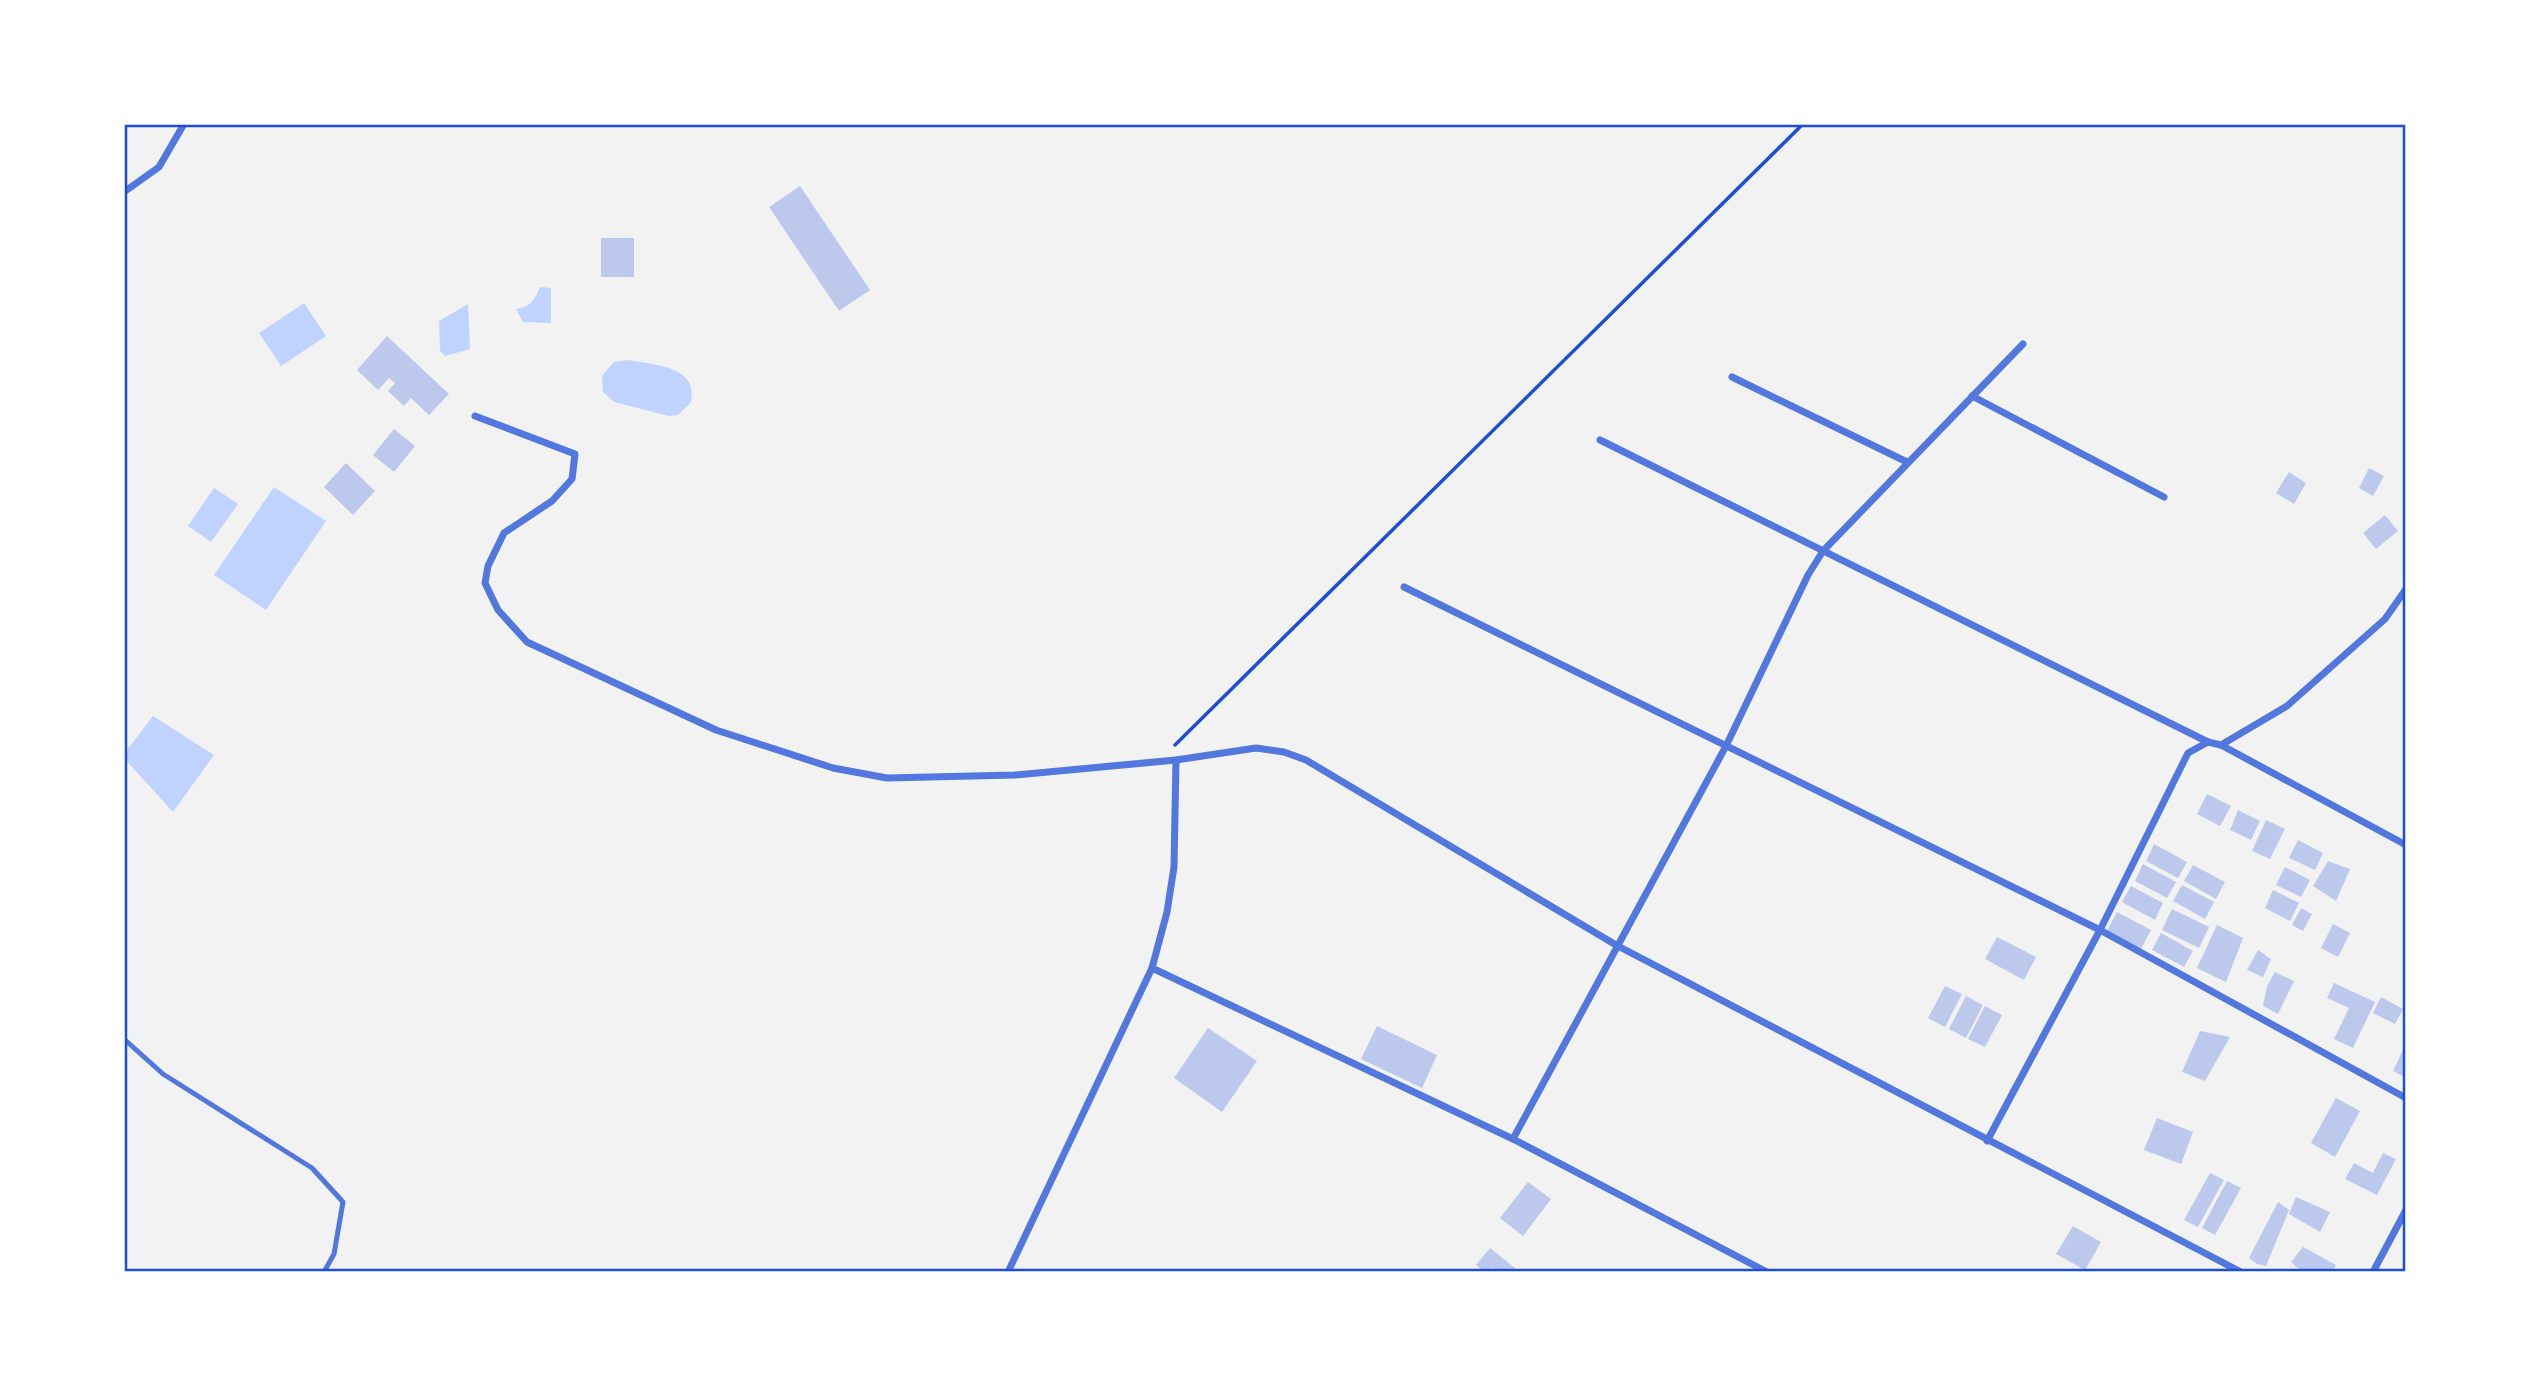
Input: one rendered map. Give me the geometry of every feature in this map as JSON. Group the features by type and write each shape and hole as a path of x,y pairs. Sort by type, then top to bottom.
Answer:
{"street":[{"path":"124,192 159,167 184,124"},
{"path":"1513,1139 1726,746 1808,575 1823,551 2023,344"},
{"path":"1732,377 1907,463"},
{"path":"1972,396 2164,497"},
{"path":"475,416 575,454 572,479 552,501 505,533 488,566 485,583 498,610 527,642 716,730 833,768 887,778 1015,775 1177,760 1256,748 1284,752 1306,760 1616,945 2241,1272"},
{"path":"1600,440 2208,742 2221,745 2406,845"},
{"path":"1404,587 2100,930 2406,1098"},
{"path":"2221,745 2287,706 2385,619 2406,589"},
{"path":"1987,1141 2100,930 2188,753 2208,742"},
{"path":"1008,1272 1152,968 1167,912 1174,867 1177,760"},
{"path":"1152,968 1513,1139 1767,1272"},
{"path":"2373,1272 2406,1210"}],"lane":[{"path":"124,1039 163,1074 312,1168 343,1202 334,1254 324,1272"}],"path":[{"path":"1160,760 1803,124"}],"water":[{"path":"540,287 551,288 551,323 523,322 516,309 532,302"},
{"path":"304,303 326,336 281,366 259,333"},
{"path":"468,304 470,349 445,356 440,351 439,321"},
{"path":"629,360 662,366 681,374 692,390 691,402 678,415 669,416 614,402 603,392 602,376 614,362"},
{"path":"274,487 326,521 266,610 214,575"},
{"path":"214,488 238,504 211,542 188,526"},
{"path":"153,716 214,755 173,812 124,758 124,754"}],"building":[{"path":"800,186 870,290 839,311 769,207"},
{"path":"601,238 634,238 634,277 601,277"},
{"path":"387,336 449,394 429,415 411,398 404,406 388,391 395,383 389,378 378,390 357,370"},
{"path":"394,429 415,446 394,472 373,455"},
{"path":"346,463 375,491 353,515 324,487"},
{"path":"2369,468 2384,476 2373,496 2359,488"},
{"path":"2289,472 2306,483 2294,504 2276,493"},
{"path":"2385,515 2398,531 2376,549 2363,533"},
{"path":"2207,794 2231,806 2220,826 2197,814"},
{"path":"2238,810 2260,821 2251,840 2230,830"},
{"path":"2266,820 2285,829 2270,859 2252,851"},
{"path":"2298,840 2323,853 2315,870 2289,858"},
{"path":"2154,844 2187,862 2178,878 2146,861"},
{"path":"2328,861 2350,869 2336,901 2313,886"},
{"path":"2143,864 2176,882 2167,898 2135,881"},
{"path":"2193,865 2225,882 2216,899 2184,881"},
{"path":"2285,867 2310,880 2301,897 2276,885"},
{"path":"2182,885 2214,902 2205,919 2173,901"},
{"path":"2131,886 2163,903 2155,920 2122,902"},
{"path":"2273,890 2299,903 2290,921 2265,908"},
{"path":"2301,908 2312,914 2303,931 2292,925"},
{"path":"2172,909 2209,927 2199,948 2162,930"},
{"path":"2117,912 2151,930 2141,949 2107,931"},
{"path":"2333,924 2350,933 2338,957 2321,948"},
{"path":"2217,925 2243,938 2226,982 2197,968"},
{"path":"2161,933 2193,951 2184,967 2152,950"},
{"path":"1997,937 2036,957 2024,980 1985,959"},
{"path":"2258,950 2271,959 2263,977 2247,970"},
{"path":"2275,972 2294,981 2278,1014 2263,1006 2267,986"},
{"path":"2334,983 2375,1002 2353,1048 2334,1039 2349,1008 2327,998"},
{"path":"1945,986 1962,994 1945,1027 1928,1018"},
{"path":"1966,996 1983,1005 1966,1038 1949,1029"},
{"path":"2381,997 2403,1009 2395,1024 2373,1013"},
{"path":"1985,1006 2002,1015 1985,1047 1968,1039"},
{"path":"1377,1026 1437,1055 1422,1088 1361,1059"},
{"path":"1208,1028 1257,1061 1222,1112 1174,1078"},
{"path":"2200,1031 2230,1037 2205,1081 2182,1072"},
{"path":"2402,1052 2406,1054 2406,1078 2393,1071"},
{"path":"2336,1098 2360,1111 2335,1157 2311,1143"},
{"path":"2157,1118 2193,1132 2181,1164 2144,1150"},
{"path":"2383,1153 2396,1159 2377,1195 2345,1179 2354,1163 2373,1173"},
{"path":"2210,1173 2224,1180 2198,1227 2184,1220"},
{"path":"2227,1181 2241,1188 2215,1235 2202,1228"},
{"path":"1528,1182 1551,1199 1523,1236 1500,1218"},
{"path":"2296,1197 2330,1212 2320,1232 2289,1214"},
{"path":"2278,1202 2289,1210 2266,1266 2257,1264 2249,1258"},
{"path":"2073,1226 2101,1242 2085,1270 2056,1254"},
{"path":"2303,1247 2336,1265 2333,1272 2302,1272 2291,1262"},
{"path":"1490,1248 1516,1269 1513,1272 1498,1272 1493,1268 1485,1272 1476,1265"}]}
